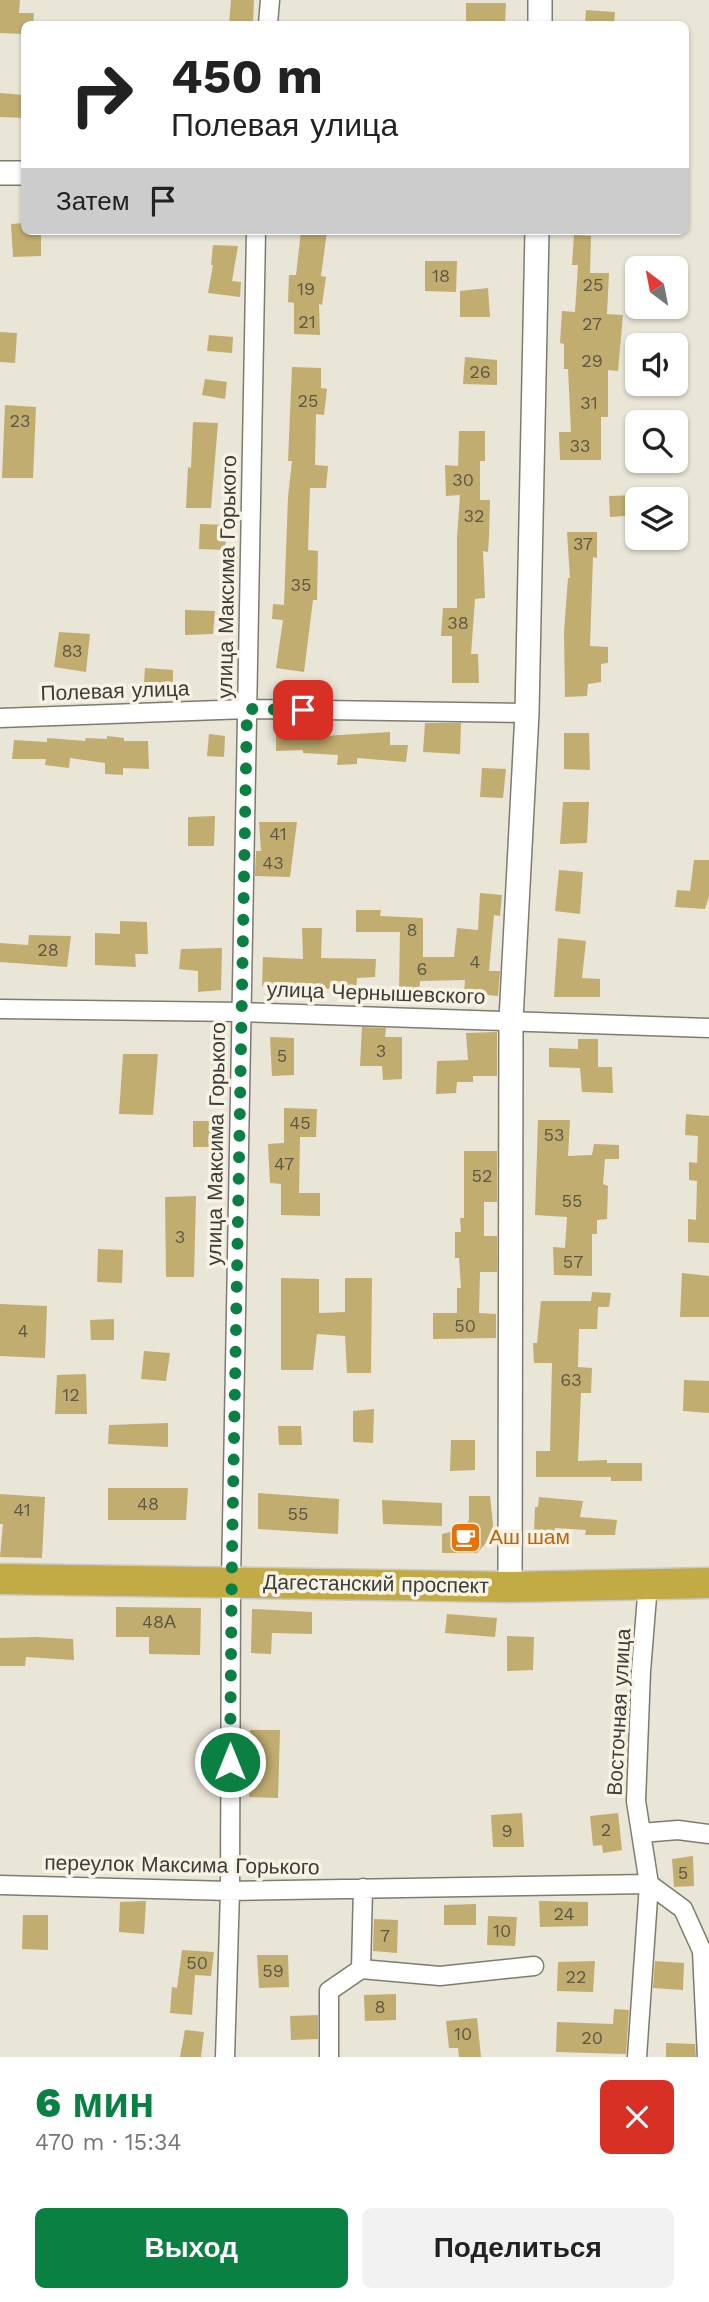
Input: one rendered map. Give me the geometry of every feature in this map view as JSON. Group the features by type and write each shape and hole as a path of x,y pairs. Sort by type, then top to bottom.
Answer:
{"highway":[{"name":"Дагестанский проспект","path":"0,1579 510,1587 709,1583"}],"street":[{"path":"268,21 270,0"},
{"path":"540,0 540,21"},
{"path":"0,173 21,173"},
{"name":"улица Максима Горького","path":"225,2057 230,1891 231,1581 256,235"},
{"path":"510,1587 511,1020 527,713 537,235"},
{"name":"Полевая улица","path":"0,718 247,709 527,713"},
{"name":"улица Чернышевского","path":"0,1010 241,1012 709,1028"},
{"name":"Восточная улица","path":"637,2057 649,1884 636,1801 641,1671 648,1584"},
{"path":"641,1833 678,1830 709,1834"},
{"path":"649,1884 682,1909 702,1951 707,2057"},
{"name":"переулок Максима Горького","path":"0,1885 230,1891 649,1884"},
{"path":"361,1969 363,1888"},
{"path":"329,2057 328,1991 361,1969 440,1976 534,1966"}],"building":[{"path":"0,0 20,0 19,13 34,13 33,21 21,21 21,34 0,33"},
{"path":"231,0 254,0 253,21 229,21"},
{"path":"466,3 506,3 505,21 466,21"},
{"path":"586,10 615,12 614,21 585,21"},
{"path":"0,93 21,95 21,118 0,117"},
{"path":"21,223 21,235 41,235 41,256 13,257 11,224"},
{"path":"301,235 326,235 321,276 326,277 322,305 319,304 320,335 294,334 294,303 288,302 289,275 296,275"},
{"path":"574,235 591,236 590,273 609,273 607,314 623,315 618,371 608,370 608,417 601,417 601,460 560,460 559,432 571,432 568,369 564,369 564,344 560,343 562,311 575,312 578,265 572,265"},
{"path":"213,245 238,246 232,281 241,282 240,297 208,293"},
{"path":"425,261 457,261 456,292 425,291"},
{"path":"488,288 490,317 460,317 460,291"},
{"path":"0,332 17,333 15,363 0,362"},
{"path":"209,335 233,337 232,353 207,351"},
{"path":"465,357 497,360 497,385 463,384"},
{"path":"292,367 321,368 321,388 327,389 324,415 316,414 315,465 328,466 326,488 310,488 308,550 318,551 317,600 313,600 304,672 276,668 283,620 272,619 273,604 284,605 292,461 288,461"},
{"path":"205,379 227,382 225,399 202,395"},
{"path":"5,405 36,407 33,478 2,478"},
{"path":"193,422 218,423 211,508 186,508"},
{"path":"459,431 485,431 485,461 480,461 480,500 490,500 489,537 488,552 483,551 485,598 475,599 471,654 478,654 479,683 452,683 452,636 441,636 443,608 457,608 460,495 446,496 445,465 458,466"},
{"path":"625,495 625,516 610,517 609,496"},
{"path":"200,524 227,525 225,550 199,549"},
{"path":"567,532 597,532 597,558 593,557 590,646 608,647 608,663 601,664 601,682 588,684 587,696 565,697 564,632 570,578"},
{"path":"185,610 215,611 213,634 185,635"},
{"path":"59,632 90,634 86,672 54,667"},
{"path":"145,668 173,670 173,696 143,696"},
{"path":"425,723 461,723 460,754 423,752"},
{"path":"314,729 324,729 324,736 390,732 390,745 408,745 406,762 357,758 357,764 337,765 338,755 303,753 303,750 276,751 276,733 313,732"},
{"path":"564,733 589,733 590,770 564,769"},
{"path":"209,734 225,736 224,757 207,756"},
{"path":"107,736 124,738 124,741 148,741 149,769 123,768 123,775 105,774 105,763 70,758 69,768 45,765 46,759 12,759 14,740 47,742 47,738 85,741 86,738 107,739"},
{"path":"482,768 506,769 503,798 480,797"},
{"path":"563,802 589,802 587,843 560,844"},
{"path":"215,816 214,846 188,846 188,817"},
{"path":"259,822 297,822 290,877 255,876 256,851 261,851"},
{"path":"694,860 709,860 709,896 705,909 675,907 677,890 690,891"},
{"path":"559,870 583,872 580,914 555,911"},
{"path":"480,893 502,895 500,916 494,915 489,971 500,971 498,996 464,993 465,980 420,981 419,995 399,993 400,932 356,932 356,910 381,910 380,916 423,918 423,957 454,957 457,928 478,930"},
{"path":"120,921 147,922 148,954 135,954 136,967 95,965 95,933 120,934"},
{"path":"302,928 322,928 321,958 376,959 375,977 357,978 356,993 336,993 336,989 262,986 263,957 303,959"},
{"path":"29,935 71,936 67,967 0,962 0,943 28,945"},
{"path":"558,938 586,941 582,978 600,979 600,997 554,997"},
{"path":"222,948 221,990 198,992 198,971 179,969 181,949"},
{"path":"362,1027 386,1028 385,1037 402,1037 402,1079 383,1080 382,1066 360,1066"},
{"path":"497,1032 497,1076 473,1076 473,1082 457,1082 456,1093 436,1094 437,1061 468,1060 466,1033"},
{"path":"270,1037 294,1038 294,1075 272,1076"},
{"path":"578,1039 598,1039 598,1067 612,1067 613,1093 582,1092 580,1068 549,1067 549,1048 578,1049"},
{"path":"123,1054 158,1054 153,1115 119,1114"},
{"path":"284,1108 317,1109 316,1137 300,1137 299,1193 320,1193 320,1216 281,1215 281,1184 270,1183 268,1144 284,1143"},
{"path":"686,1114 709,1116 709,1243 688,1242 688,1219 696,1220 697,1181 689,1180 689,1162 697,1163 698,1136 685,1135"},
{"path":"538,1120 570,1120 568,1156 592,1155 594,1144 619,1145 619,1159 605,1159 603,1184 608,1186 607,1219 597,1220 597,1234 592,1234 592,1276 554,1275 553,1247 565,1248 567,1217 535,1215"},
{"path":"193,1121 219,1121 218,1147 193,1147"},
{"path":"464,1151 497,1151 497,1202 484,1202 484,1236 497,1236 497,1272 480,1272 479,1313 496,1314 496,1338 433,1339 433,1313 457,1313 457,1288 461,1288 459,1258 455,1258 455,1232 461,1232 460,1218 464,1218"},
{"path":"196,1196 194,1277 166,1277 165,1197"},
{"path":"98,1249 123,1250 122,1283 97,1282"},
{"path":"682,1273 709,1276 709,1317 680,1317"},
{"path":"281,1278 319,1279 319,1313 345,1312 345,1278 372,1278 371,1373 347,1373 345,1336 317,1334 313,1370 281,1370"},
{"path":"592,1292 611,1293 609,1307 598,1307 597,1329 579,1329 578,1367 592,1368 591,1393 581,1393 578,1461 642,1463 642,1481 611,1481 611,1477 536,1477 536,1451 550,1451 552,1363 534,1363 533,1343 537,1343 541,1301 591,1301"},
{"path":"0,1304 47,1306 45,1358 0,1356"},
{"path":"114,1319 114,1340 91,1340 90,1320"},
{"path":"144,1351 170,1353 166,1381 141,1379"},
{"path":"86,1374 87,1414 55,1414 57,1375"},
{"path":"684,1380 709,1381 709,1413 683,1411"},
{"path":"374,1409 373,1443 353,1442 353,1411"},
{"path":"168,1423 168,1447 108,1444 109,1425"},
{"path":"278,1426 301,1426 302,1445 279,1445"},
{"path":"451,1440 475,1440 475,1470 450,1471"},
{"path":"108,1488 188,1488 186,1520 108,1520"},
{"path":"258,1493 339,1499 338,1534 258,1529"},
{"path":"0,1494 45,1497 42,1558 0,1557 3,1524 0,1524"},
{"path":"469,1496 490,1496 494,1534 477,1553 442,1553 442,1534 463,1529 469,1520"},
{"path":"539,1497 583,1501 580,1517 617,1520 615,1535 585,1535 586,1530 555,1528 554,1536 534,1533 535,1507 538,1507"},
{"path":"382,1500 442,1503 442,1526 383,1524"},
{"path":"116,1607 201,1608 200,1655 149,1654 149,1637 116,1637"},
{"path":"252,1609 312,1612 312,1634 272,1633 271,1654 251,1653"},
{"path":"447,1614 497,1618 495,1637 445,1633"},
{"path":"507,1636 534,1637 533,1670 507,1671"},
{"path":"0,1638 73,1639 74,1660 26,1657 25,1666 0,1666"},
{"path":"250,1730 280,1730 278,1798 249,1797"},
{"path":"522,1813 524,1847 493,1847 491,1815"},
{"path":"618,1813 622,1850 603,1853 602,1845 593,1846 590,1816"},
{"path":"693,1856 694,1886 674,1887 672,1859"},
{"path":"146,1901 144,1934 119,1932 120,1902"},
{"path":"539,1901 588,1902 588,1926 540,1927"},
{"path":"476,1904 476,1925 444,1925 444,1905"},
{"path":"23,1915 48,1915 48,1950 22,1949"},
{"path":"488,1916 517,1917 515,1946 487,1945"},
{"path":"374,1919 398,1920 397,1953 373,1951"},
{"path":"182,1950 214,1952 211,1976 195,1975 192,2015 170,2013 172,1987 177,1988"},
{"path":"257,1955 288,1955 289,1987 259,1988"},
{"path":"595,1961 593,1992 557,1991 558,1962"},
{"path":"655,1961 684,1963 683,1990 653,1988"},
{"path":"396,1994 396,2020 365,2021 364,1995"},
{"path":"614,2009 629,2010 626,2054 556,2052 557,2022 613,2024"},
{"path":"318,2015 318,2039 291,2040 290,2016"},
{"path":"477,2018 481,2057 459,2057 458,2048 449,2048 446,2021"},
{"path":"185,2030 204,2032 201,2057 180,2057"},
{"path":"666,2043 695,2044 696,2057 666,2057"}],"place":[{"name":"Аш шам","path":"466,1537"}],"route":[{"path":"230,1762 247,709 303,710"}]}
